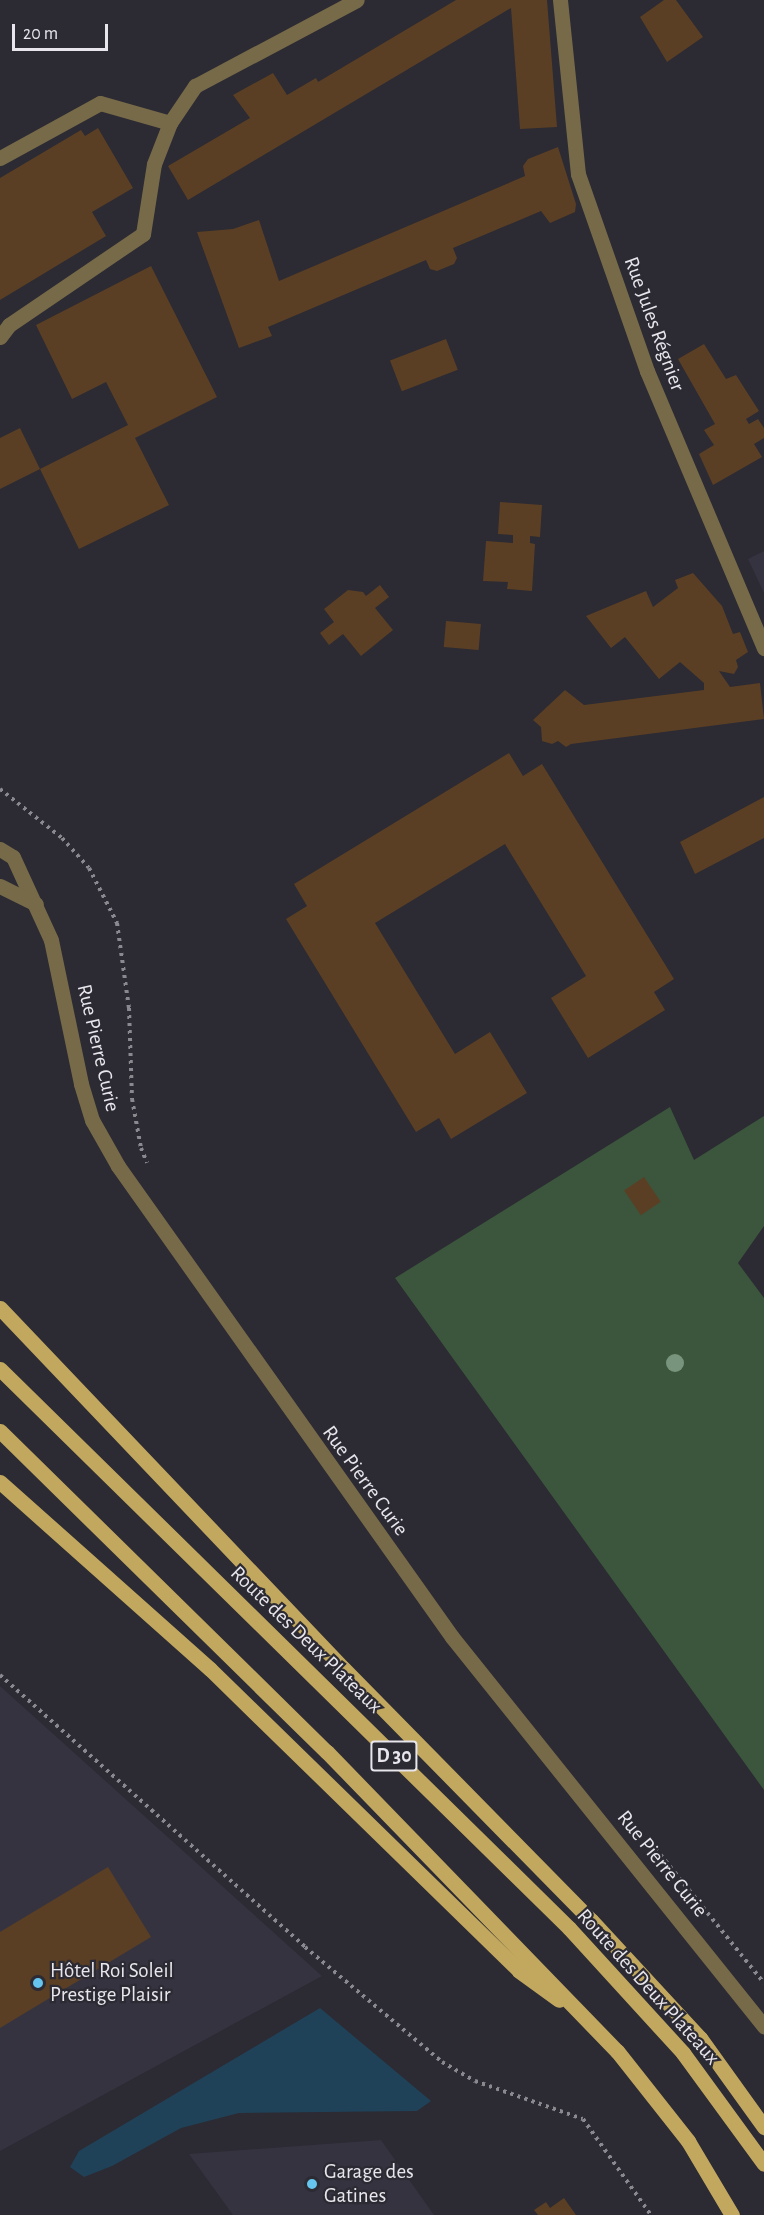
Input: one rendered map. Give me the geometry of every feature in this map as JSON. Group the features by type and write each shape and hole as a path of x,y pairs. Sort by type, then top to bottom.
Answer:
{"main road":[{"path":"0,1308 342,1668 591,1920 700,2038 764,2127"},
{"name":"Route des Deux Plateaux","path":"0,1369 569,1928 683,2053 764,2164"},
{"name":"D 30","path":"0,1431 327,1752 591,2023 688,2141 732,2215"},
{"path":"0,1482 210,1669 519,1971 591,2023"}],"street":[{"path":"0,337 9,325 143,234 154,164 170,123 195,86 357,0"},
{"name":"Rue Jules Régnier","path":"560,0 578,174 647,371 764,648"},
{"path":"0,158 100,103 170,123"},
{"name":"Rue Pierre Curie","path":"0,849 13,857 51,940 92,1120 118,1166 452,1637 764,2026"},
{"path":"0,886 36,904"}],"path":[{"path":"0,789 62,838 89,868 117,923 128,997 132,1099 141,1148 149,1166"},
{"path":"0,1675 305,1947 442,2062 475,2081 583,2119 651,2215"},
{"path":"649,1841 764,1983"}],"shaded area":[{"path":"764,551 764,593 748,559"},
{"path":"0,1686 322,1976 0,2151"},
{"name":"Garage des Gatines","path":"381,2140 434,2215 233,2215 189,2154"}],"green space":[{"path":"670,1107 694,1160 764,1116 764,1226 738,1263 764,1298 764,1790 395,1278"}],"water":[{"path":"320,2008 431,2101 417,2111 239,2113 181,2128 112,2166 84,2177 70,2167 79,2151"}],"building":[{"path":"456,0 547,0 557,127 520,129 511,8 188,200 168,166 250,118 233,95 273,73 287,95 316,78 318,82"},
{"path":"664,0 676,0 703,37 667,62 640,17"},
{"path":"98,128 133,188 92,212 106,236 0,300 0,178 81,130 85,136"},
{"path":"558,147 576,204 575,212 550,223 541,211 453,248 457,258 454,264 437,271 430,269 426,260 268,327 272,336 239,348 197,232 233,229 259,220 279,281 525,176 523,166 528,159"},
{"path":"151,266 217,397 135,438 169,505 79,549 40,469 128,425 106,382 72,399 36,325"},
{"path":"446,339 458,370 402,391 390,361"},
{"path":"704,344 726,379 736,375 759,411 746,419 749,424 758,419 764,428 764,438 754,444 762,457 713,485 699,454 714,445 704,430 715,424 678,359"},
{"path":"20,428 40,469 0,489 0,438"},
{"path":"500,502 542,505 540,537 530,536 530,543 535,544 532,591 507,589 508,582 483,581 486,541 513,543 513,535 498,534"},
{"path":"693,573 722,606 733,634 740,632 748,652 736,660 738,667 734,674 719,671 730,687 760,683 764,719 571,744 566,747 558,741 552,744 542,741 541,727 533,720 565,690 584,705 704,690 704,683 680,662 659,679 625,637 611,648 586,616 646,591 653,607 678,588 675,580"},
{"path":"380,585 389,597 375,608 393,630 361,656 343,634 329,645 320,633 334,622 324,609 348,590 363,592 366,596"},
{"path":"446,621 481,624 479,650 444,647"},
{"path":"509,753 523,776 542,764 674,979 654,992 665,1010 588,1058 551,998 586,976 505,844 375,923 455,1054 490,1032 527,1093 451,1139 439,1118 416,1132 286,919 307,906 294,884"},
{"path":"764,797 764,838 695,874 680,842"},
{"path":"644,1177 661,1202 641,1215 624,1190"},
{"name":"Hôtel Roi Soleil Prestige Plaisir","path":"108,1867 151,1937 0,2028 0,1932"},
{"path":"564,2198 576,2215 538,2215 534,2210 546,2202 550,2208"}],"place":[{"name":"Hôtel Roi Soleil Prestige Plaisir","path":"38,1983"},
{"name":"Garage des Gatines","path":"312,2184"}]}
